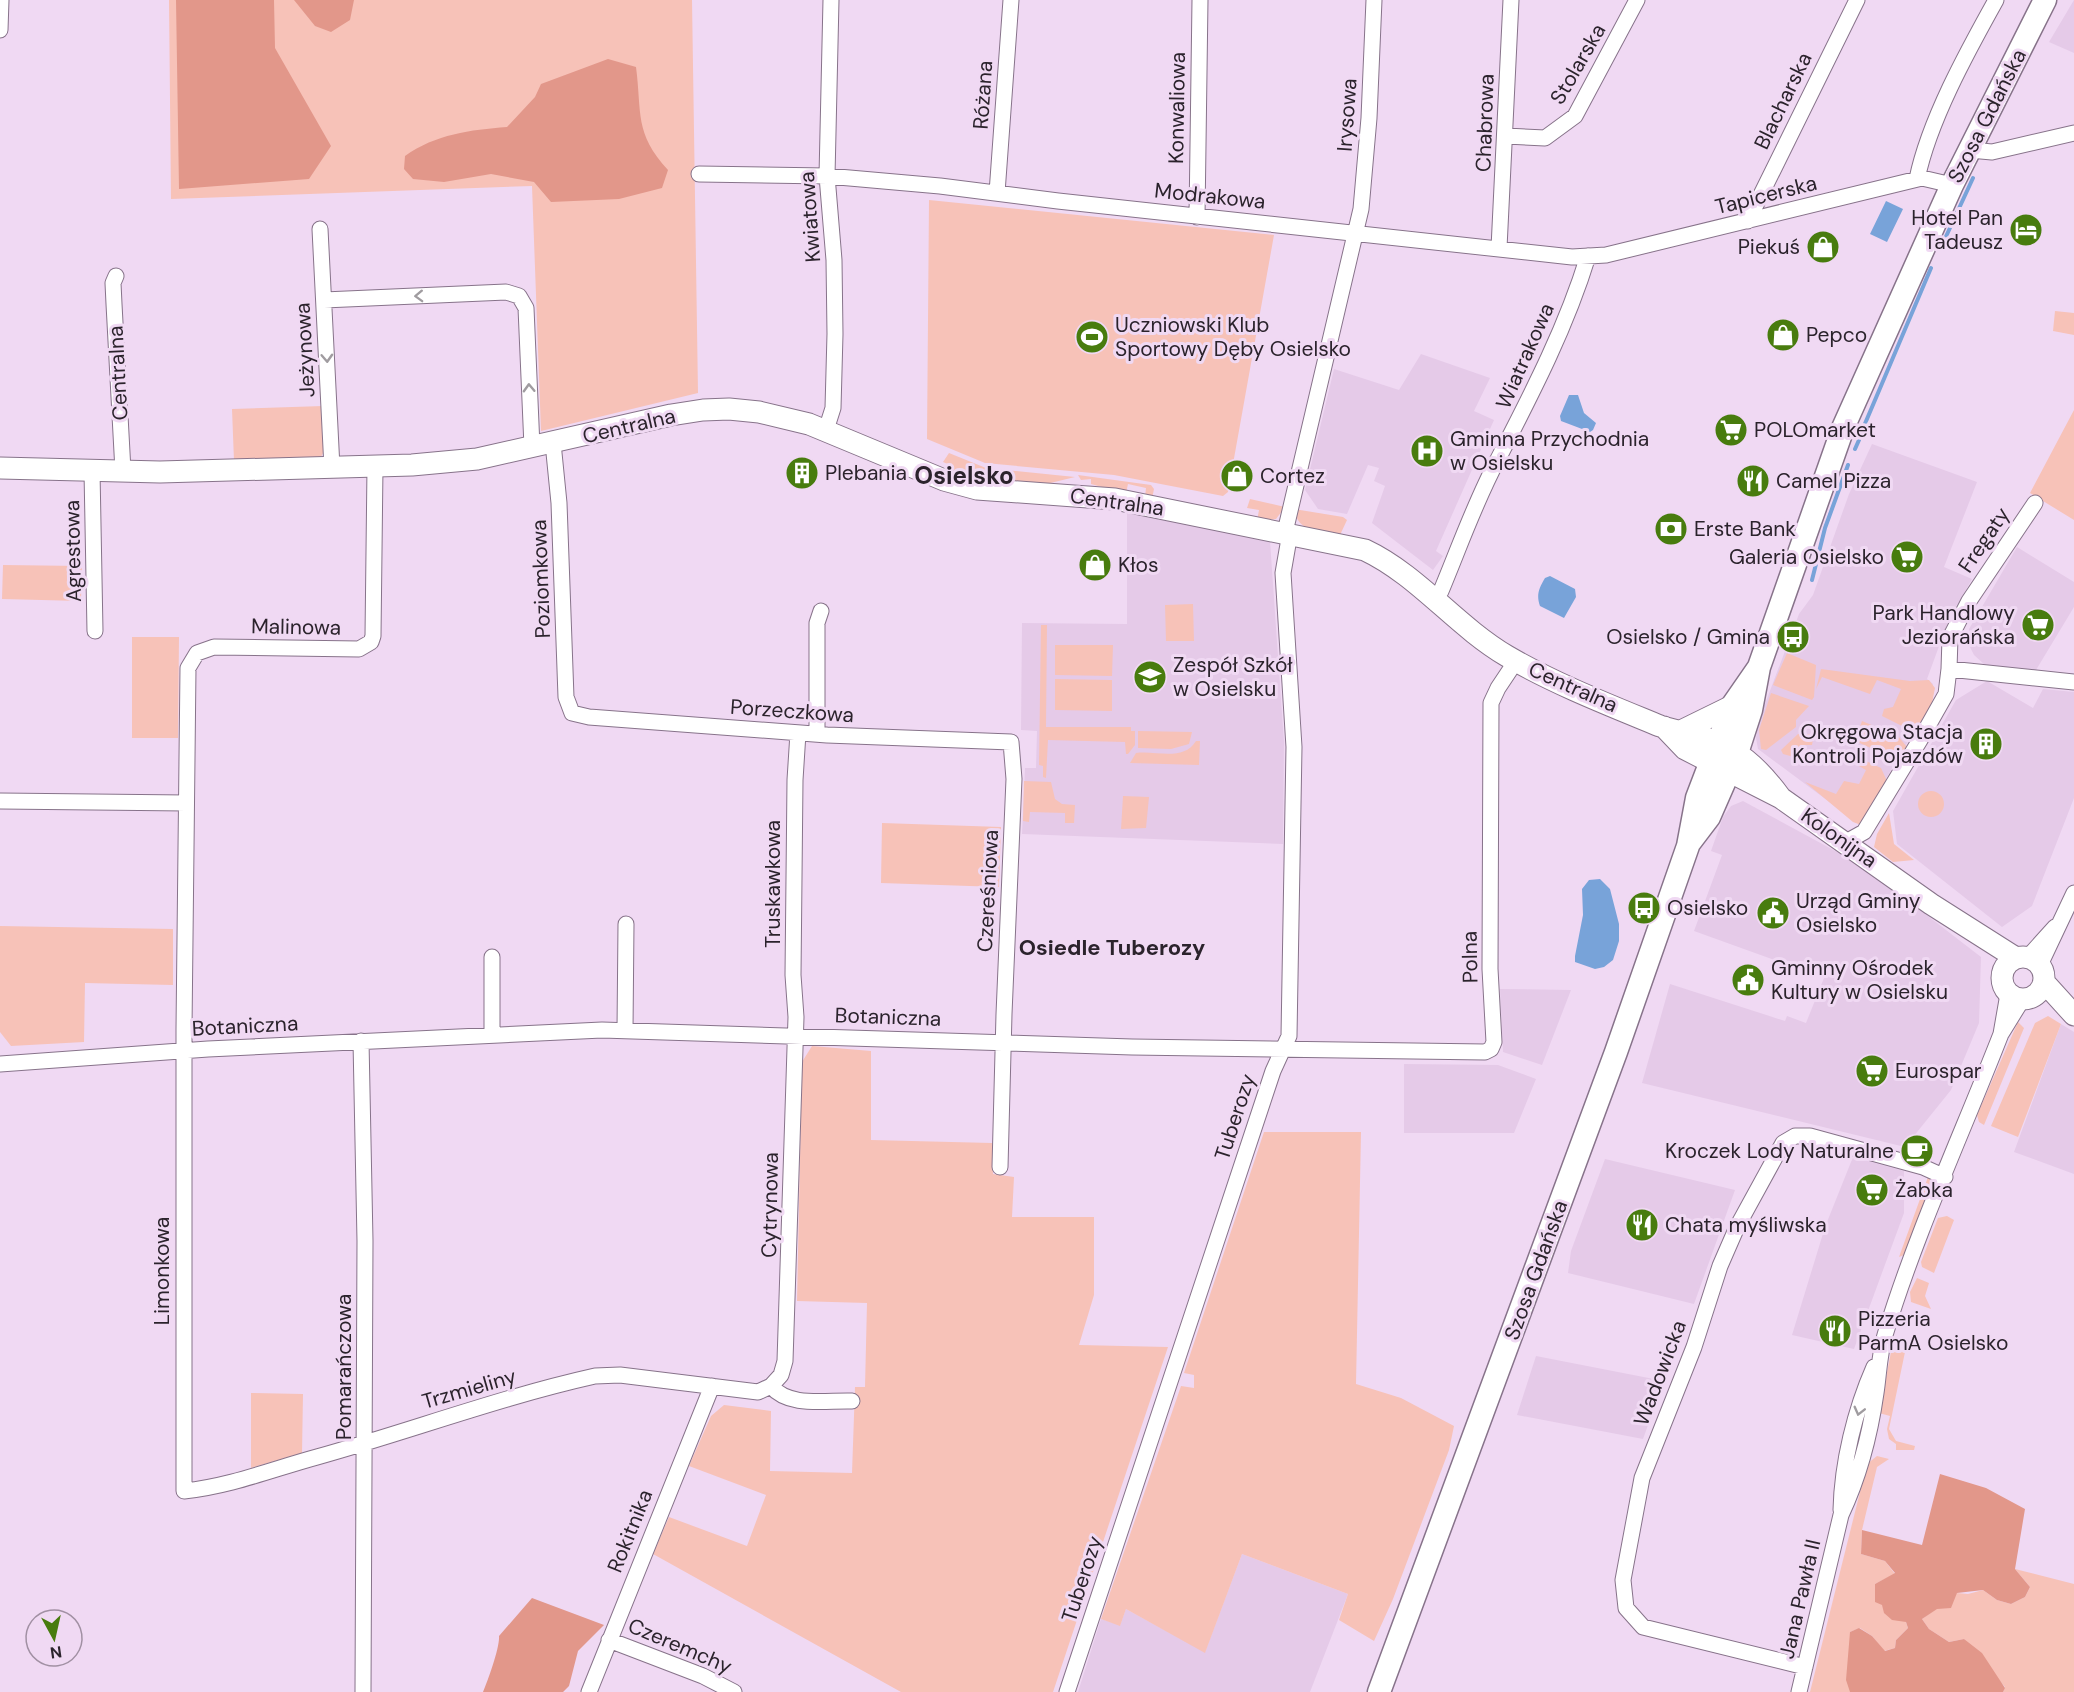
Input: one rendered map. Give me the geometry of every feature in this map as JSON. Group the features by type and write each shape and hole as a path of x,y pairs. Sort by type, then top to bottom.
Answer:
{"main road":[{"name":"Szosa Gdańska","path":"1723,758 1751,710 1759,667 1843,428 1952,185 2045,0"},
{"name":"Szosa Gdańska","path":"1379,1692 1590,1124 1688,846 1709,817 1732,706 1759,667"}],"street":[{"path":"0,30 1,0"},
{"name":"Kwiatowa","path":"826,430 833,408 835,334 834,260 827,176 831,0"},
{"name":"Różana","path":"997,193 1011,0"},
{"name":"Konwaliowa","path":"1197,217 1200,0"},
{"name":"Irysowa","path":"1287,533 1360,209 1369,118 1374,0"},
{"name":"Chabrowa","path":"1499,248 1511,0"},
{"name":"Stolarska","path":"1506,136 1545,138 1575,116 1636,0"},
{"name":"Blacharska","path":"1748,221 1857,0"},
{"path":"1917,179 1922,157 1955,79 1996,0"},
{"path":"1970,150 1992,152 2074,133"},
{"name":"Modrakowa","path":"699,174 827,176 1499,248 1553,256 1588,256"},
{"name":"Tapicerska","path":"1588,256 1606,255 1917,179 1926,178 1952,185"},
{"name":"Jeżynowa","path":"320,229 332,468"},
{"name":"Wiatrakowa","path":"1433,601 1441,591 1496,462 1514,432 1577,294 1588,256"},
{"name":"Centralna","path":"116,276 113,283 123,471"},
{"path":"324,300 506,292 519,296 526,308 543,445"},
{"name":"Centralna","path":"0,468 123,471 375,467 477,459 671,416 716,409 759,412 826,430 935,476 977,489 1115,499 1365,550 1389,565 1489,644 1516,661 1672,729 1723,758"},
{"name":"Poziomkowa","path":"543,445 559,503 567,697 572,713"},
{"name":"Malinowa","path":"185,1050 187,676 192,659 197,653 214,647 359,649 371,642 373,636 375,467"},
{"name":"Agrestowa","path":"92,471 95,632"},
{"name":"Fregaty","path":"1846,842 1864,832 1946,694 1950,638 1969,601 2035,503"},
{"name":"Tuberozy","path":"1067,1692 1262,1104 1290,1031 1294,747 1283,573 1287,533"},
{"path":"817,734 817,623 821,611"},
{"name":"Polna","path":"1282,1050 1481,1053 1491,1049 1494,1042 1490,969 1491,703 1516,661"},
{"path":"1948,669 2074,682"},
{"path":"1672,729 1732,706"},
{"name":"Porzeczkowa","path":"572,713 589,717 798,733 1011,742"},
{"name":"Truskawkowa","path":"794,1035 795,780 798,733"},
{"name":"Czereśniowa","path":"1000,1167 1014,788 1011,742"},
{"name":"Kolonijna","path":"1723,758 1985,939 2025,977 2050,1006 2073,1014"},
{"path":"0,801 186,804"},
{"name":"Jana Pawła II","path":"1799,1692 1841,1515 1842,1491 1864,1390 1879,1356 1900,1288 2025,977 2060,922 2074,893"},
{"path":"625,1030 626,924"},
{"path":"492,957 492,1034"},
{"name":"Botaniczna","path":"0,1064 185,1050 492,1034 625,1030 1282,1050"},
{"name":"Cytrynowa","path":"776,1381 785,1361 794,1035"},
{"name":"Pomarańczowa","path":"361,1041 365,1241 363,1692"},
{"name":"Limonkowa","path":"184,1491 185,1050"},
{"name":"Wadowicka","path":"1805,1667 1642,1627 1626,1608 1623,1580 1642,1478 1694,1347 1720,1266 1737,1227 1783,1143 1795,1136 1810,1136 1923,1167 1945,1176"},
{"name":"Trzmieliny","path":"184,1491 241,1481 423,1424 595,1376 620,1375 758,1392 776,1381"},
{"path":"776,1381 777,1394 790,1400 852,1401"},
{"name":"Rokitnika","path":"589,1692 712,1386"},
{"name":"Czeremchy","path":"609,1640 703,1676 734,1692"}],"shaded area":[{"path":"169,0 692,0 698,393 541,431 532,186 171,199"},
{"path":"176,0 274,0 275,48 331,146 309,179 179,189"},
{"path":"294,0 354,0 350,20 331,32 315,26"},
{"path":"2074,0 2074,53 2049,42"},
{"path":"608,59 636,67 640,110 645,133 657,157 668,170 662,188 619,199 551,202 534,182 491,174 444,182 413,179 404,169 405,156 441,138 454,134 507,127 535,97 541,84"},
{"name":"Uczniowski Klub Sportowy Dęby Osielsko","path":"929,200 1274,235 1228,492 1223,496 1114,475 985,463 927,439"},
{"path":"2055,311 2074,313 2074,335 2053,331"},
{"name":"Gminna Przychodnia w Osielsku","path":"1421,354 1490,378 1474,411 1494,420 1436,551 1443,556 1433,570 1372,523 1385,486 1374,481 1379,468 1368,465 1347,514 1318,509 1305,490 1334,369 1399,390"},
{"path":"323,406 324,451 321,457 234,461 232,409"},
{"path":"2074,410 2074,520 2030,493"},
{"path":"1872,444 1977,482 1944,567 1972,579 1949,619 1927,679 1933,684 1916,728 1859,824 1758,749 1756,738 1759,720 1799,614 1813,595 1849,494"},
{"path":"949,453 986,468 1075,477 1038,486 983,484 949,472 950,465 943,462"},
{"path":"1078,475 1151,485 1154,489 1152,499 1145,497 1146,488 1128,484 1126,493 1123,493 1091,484 1091,479 1081,480"},
{"path":"1250,499 1285,507 1276,519 1257,521 1259,510 1247,508"},
{"path":"1294,509 1343,517 1347,520 1340,535 1311,530 1300,523"},
{"name":"Zespół Szkół w Osielsku","path":"1127,513 1270,541 1284,742 1283,844 1022,834 1025,768 1036,768 1037,731 1021,730 1022,623 1127,624"},
{"path":"2017,547 2074,582 2074,607 2036,670 1985,665 1974,655 1969,645 1969,629"},
{"path":"3,565 82,566 81,601 2,599"},
{"path":"1193,604 1194,641 1166,641 1165,605"},
{"path":"1041,625 1047,625 1046,727 1131,727 1131,731 1135,731 1135,745 1128,754 1126,754 1125,742 1048,740 1046,778 1043,777 1043,766 1039,765"},
{"path":"132,637 179,637 178,738 132,738"},
{"path":"1055,645 1113,645 1112,676 1055,675"},
{"path":"1787,653 1816,665 1812,700 1773,685"},
{"path":"1821,669 1910,681 1929,680 1935,688 1932,703 1919,725 1908,729 1882,716 1884,709 1893,707 1901,689 1877,680 1870,694 1822,677 1816,689"},
{"path":"1055,679 1112,680 1112,711 1055,710"},
{"path":"1987,681 2033,708 2043,689 2074,692 2074,798 2032,906 2002,927 1897,844 1893,811 1956,700"},
{"path":"1771,693 1809,706 1796,720 1796,727 1766,750 1761,749 1759,730"},
{"path":"1862,721 1898,736 1907,747 1905,751 1889,756 1855,741"},
{"path":"1138,731 1192,732 1189,744 1171,749 1138,748"},
{"path":"1798,734 1814,734 1812,745 1800,745 1794,757 1783,754 1781,750"},
{"path":"1196,741 1200,741 1199,765 1130,763 1136,753 1177,753 1191,747"},
{"path":"1866,761 1881,768 1887,781 1861,825 1853,822 1805,782 1836,794 1844,781 1859,784 1866,770 1857,765"},
{"path":"1024,781 1051,782 1055,799 1062,804 1075,805 1074,823 1065,823 1065,813 1030,812 1029,822 1023,821"},
{"path":"1931,791 1940,795 1944,804 1940,813 1931,817 1922,813 1918,804 1922,795"},
{"path":"1123,796 1149,797 1146,828 1121,829"},
{"path":"1743,801 1863,866 1981,957 1979,1023 1951,1090 1905,1147 1642,1083 1670,984 1785,1021 1787,1016 1806,1023 1824,978 1694,931 1722,855 1711,851 1723,817 1731,806"},
{"path":"1889,813 1894,844 1914,860 1893,862 1874,847 1877,834"},
{"path":"882,823 1001,827 999,887 881,883"},
{"path":"0,926 173,929 173,985 85,983 84,1042 11,1046 0,1032"},
{"path":"1500,989 1571,990 1542,1065 1503,1052"},
{"path":"2048,1016 2061,1024 2018,1137 1991,1126 2035,1023"},
{"path":"2018,1022 2024,1028 1984,1125 1979,1122 1977,1115"},
{"path":"2061,1024 2074,1032 2074,1174 2014,1152"},
{"path":"812,1046 871,1051 871,1140 992,1143 993,1174 1014,1177 1012,1217 1094,1217 1094,1295 1079,1345 1168,1347 1053,1692 901,1692 653,1554 669,1517 747,1546 766,1495 689,1466 711,1416 724,1405 771,1411 770,1471 852,1473 855,1387 865,1387 867,1303 797,1301 802,1062"},
{"path":"1404,1064 1498,1065 1536,1079 1514,1133 1404,1133"},
{"path":"1264,1132 1361,1132 1356,1384 1401,1398 1454,1426 1449,1450 1393,1599 1374,1641 1339,1620 1348,1594 1242,1554 1205,1653 1126,1609 1120,1626 1101,1619 1181,1386 1194,1388 1194,1375 1184,1373"},
{"path":"1853,1157 1904,1171 1904,1213 1854,1349 1792,1335 1825,1227"},
{"path":"1605,1159 1735,1190 1694,1304 1568,1273 1571,1251"},
{"path":"1928,1177 1932,1181 1930,1191 1904,1255 1899,1257"},
{"path":"1947,1216 1954,1220 1934,1273 1922,1267 1921,1262 1938,1218"},
{"path":"1917,1278 1929,1283 1925,1296 1931,1309 1911,1302 1910,1292"},
{"path":"1896,1349 1905,1352 1889,1429 1896,1441 1915,1446 1914,1450 1896,1450 1896,1444 1889,1439 1887,1429 1890,1416 1879,1413 1891,1352"},
{"path":"1536,1356 1664,1381 1643,1439 1517,1415"},
{"path":"251,1393 303,1394 302,1453 251,1468"},
{"path":"1877,1456 1889,1459 1877,1467 1862,1530 1861,1554 1885,1561 1895,1574 1875,1584 1882,1605 1906,1622 1908,1628 1896,1640 1895,1648 1884,1651 1872,1636 1860,1628 1850,1632 1850,1692 1810,1692 1867,1464"},
{"path":"1940,1474 1986,1488 2025,1509 2015,1569 2030,1587 2025,1597 2011,1604 1997,1600 1983,1590 1957,1593 1951,1608 1937,1609 1922,1619 1929,1629 1949,1642 1964,1639 1982,1653 2005,1688 2003,1692 1850,1692 1846,1680 1850,1632 1859,1628 1872,1636 1885,1651 1895,1648 1896,1640 1908,1628 1906,1622 1892,1620 1884,1613 1882,1605 1875,1602 1875,1584 1895,1573 1885,1561 1861,1554 1862,1530 1922,1545"},
{"path":"1242,1554 1348,1594 1310,1692 1078,1692 1101,1619 1120,1625 1126,1609 1205,1652"},
{"path":"2015,1569 2074,1584 2074,1692 2003,1692 2005,1687 1964,1639 1949,1642 1929,1629 1922,1619 1957,1593 1968,1594 1983,1590 1997,1600 2011,1604 2025,1597 2030,1587"},
{"path":"532,1598 604,1625 578,1651 569,1686 563,1692 483,1692 496,1655 499,1636"}],"water":[{"path":"1886,201 1903,209 1887,242 1870,234"},
{"path":"1569,395 1578,395 1584,413 1596,423 1590,432 1561,421 1560,416"},
{"path":"1550,576 1575,589 1576,597 1564,618 1540,606 1538,595 1540,588 1545,578"},
{"path":"1600,879 1610,889 1619,924 1619,941 1613,960 1604,967 1595,969 1575,962 1575,956 1583,915 1582,889 1589,880"}],"waterway":[{"path":"1943,243 1973,178"},
{"path":"1864,426 1931,268"},
{"path":"1855,449 1859,440"},
{"path":"1812,580 1825,528 1848,465"}],"place":[{"name":"Hotel Pan Tadeusz","path":"2026,230"},
{"name":"Piekuś","path":"1823,247"},
{"name":"Pepco","path":"1783,335"},
{"name":"Uczniowski Klub Sportowy Dęby Osielsko","path":"1092,337"},
{"name":"POLOmarket","path":"1731,430"},
{"name":"Gminna Przychodnia w Osielsku","path":"1427,451"},
{"name":"Plebania","path":"802,473"},
{"name":"Cortez","path":"1237,476"},
{"name":"Camel Pizza","path":"1753,481"},
{"name":"Erste Bank","path":"1671,529"},
{"name":"Galeria Osielsko","path":"1907,557"},
{"name":"Kłos","path":"1095,565"},
{"name":"Park Handlowy Jeziorańska","path":"2038,625"},
{"name":"Osielsko / Gmina","path":"1793,637"},
{"name":"Zespół Szkół w Osielsku","path":"1150,677"},
{"name":"Okręgowa Stacja Kontroli Pojazdów","path":"1986,744"},
{"name":"Osielsko","path":"1644,908"},
{"name":"Urząd Gminy Osielsko","path":"1773,913"},
{"name":"Gminny Ośrodek Kultury w Osielsku","path":"1748,980"},
{"name":"Eurospar","path":"1872,1071"},
{"name":"Kroczek Lody Naturalne","path":"1917,1151"},
{"name":"Żabka","path":"1872,1190"},
{"name":"Chata myśliwska","path":"1642,1225"},
{"name":"Pizzeria ParmA Osielsko","path":"1835,1331"}],"district":[{"name":"Osielsko","path":"964,475"},
{"name":"Osiedle Tuberozy","path":"1112,947"}]}
